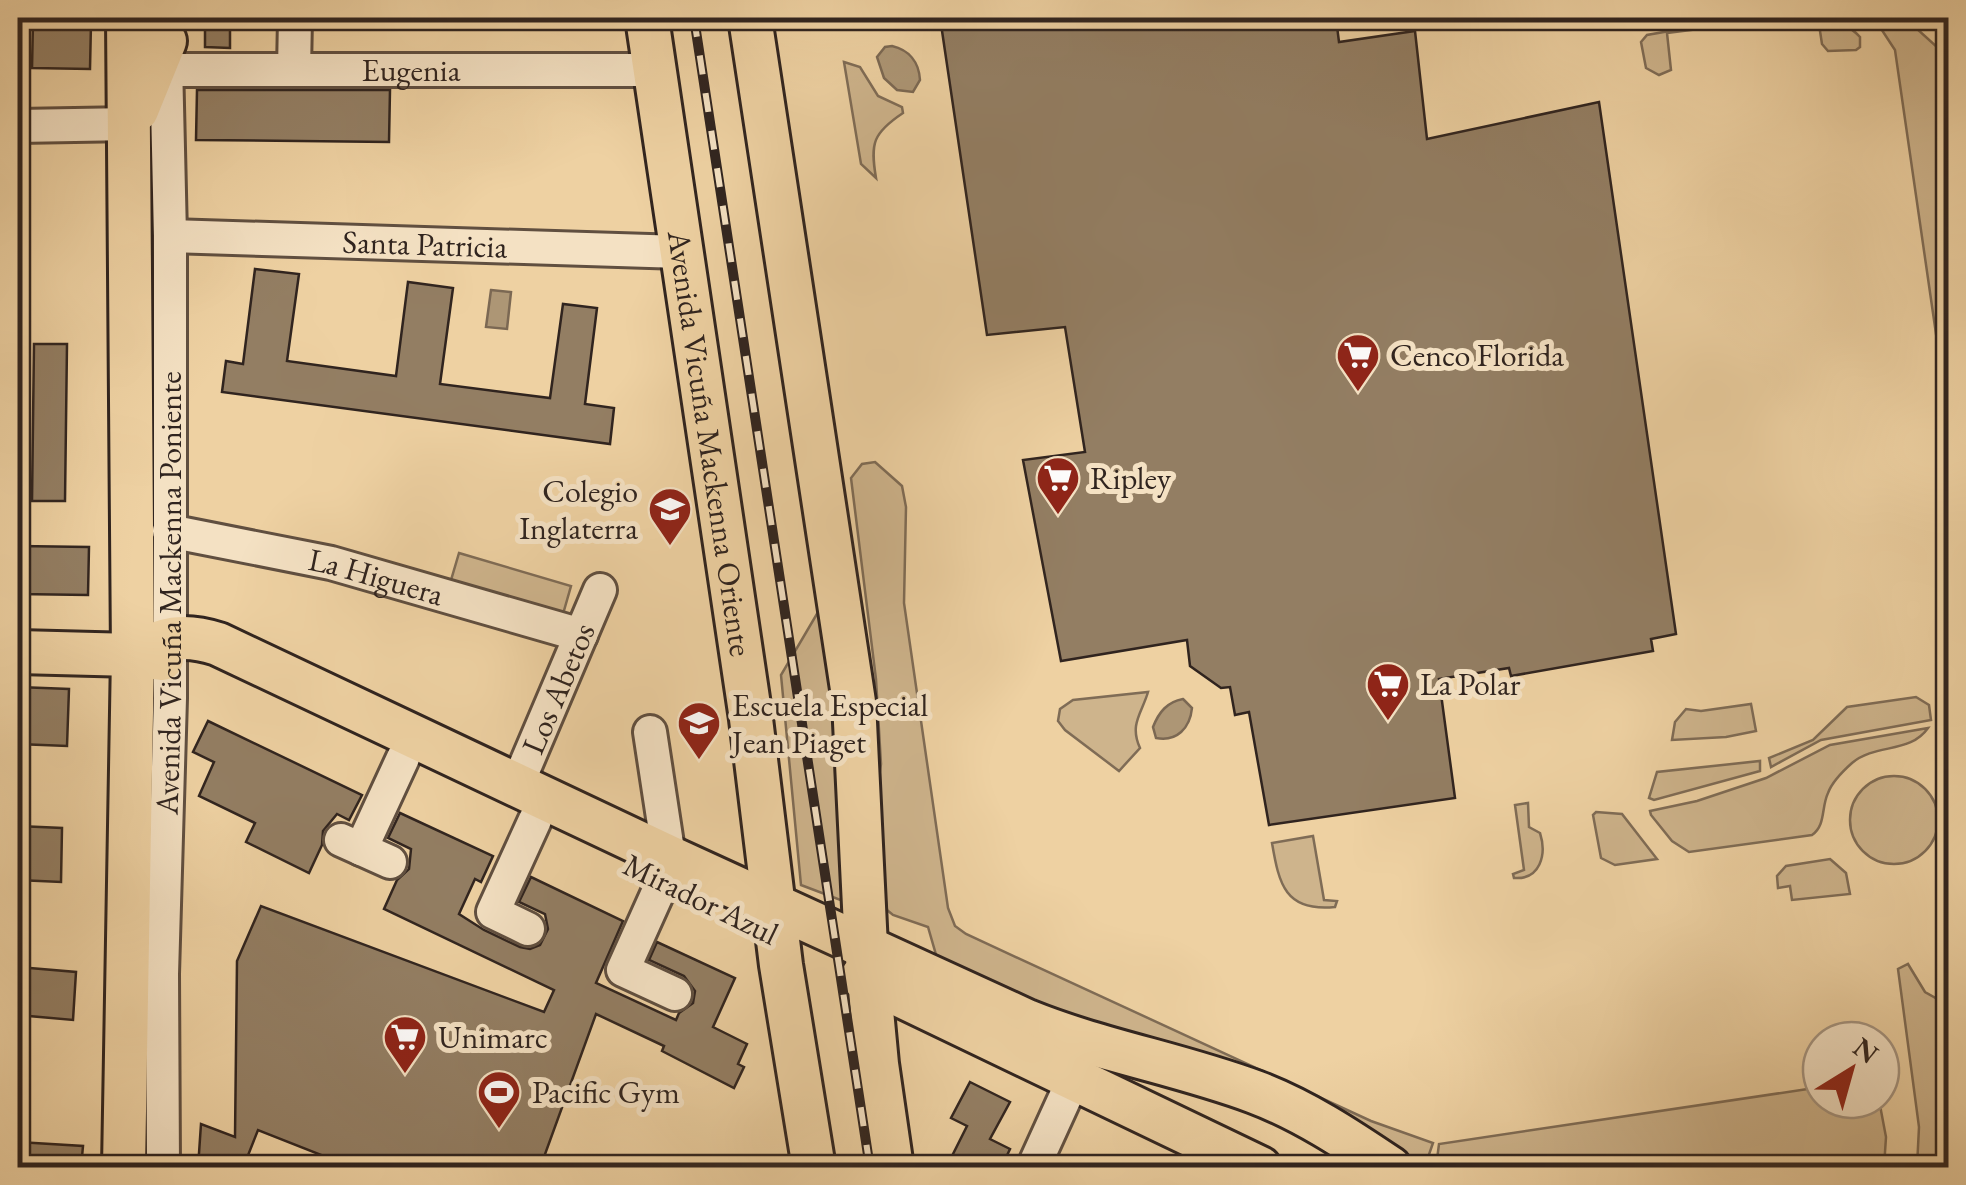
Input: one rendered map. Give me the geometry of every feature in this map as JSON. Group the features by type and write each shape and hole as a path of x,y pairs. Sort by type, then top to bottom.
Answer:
{"main road":[{"name":"Avenida Vicuña Mackenna Poniente","path":"124,1168 125,1090 157,650 128,18"},
{"name":"Avenida Vicuña Mackenna Oriente","path":"646,18 814,1168"},
{"path":"750,18 854,702 868,963 892,1168"},
{"path":"131,124 165,43"},
{"name":"Mirador Azul","path":"157,650 188,637 218,644 526,802 868,963 1064,1036 1259,1093 1327,1127 1390,1168"},
{"name":"Mirador Azul","path":"18,652 157,650 223,674 402,758 526,802"},
{"name":"Mirador Azul","path":"868,963 951,1020 1237,1162"},
{"path":"877,1064 900,1038 922,1026 951,1020"},
{"path":"125,1090 137,1127 141,1168"}],"street":[{"path":"294,70 295,18"},
{"name":"Eugenia","path":"165,43 294,70 654,70"},
{"name":"Avenida Vicuña Mackenna Poniente","path":"163,1168 157,650 169,531 170,236 165,43"},
{"path":"18,126 131,124"},
{"name":"Santa Patricia","path":"170,236 681,252"},
{"name":"La Higuera","path":"169,531 330,563 581,635"},
{"name":"Los Abetos","path":"528,929 493,912 581,635 600,590"},
{"name":"Mirador Azul","path":"650,732 666,869"},
{"path":"364,850 402,758"},
{"path":"666,869 622,970 675,994"},
{"path":"1033,1168 1074,1078"}],"shaded area":[{"path":"1743,18 1786,18 1667,33 1671,70 1659,75 1646,68 1641,42 1647,35"},
{"path":"1818,18 1851,29 1860,37 1860,47 1828,51 1822,44"},
{"path":"1874,18 1905,18 1948,57 1948,417 1895,50"},
{"path":"885,47 908,54 918,68 920,80 913,92 897,90 884,78 877,57"},
{"path":"844,62 860,67 878,96 902,107 903,113 876,140 876,178 861,164"},
{"path":"491,290 511,292 507,329 486,327"},
{"path":"875,462 902,486 906,507 904,603 948,908 955,926 1371,1121 1433,1143 1425,1166 1380,1140 1067,1022 937,958 928,927 887,910 874,810 881,764 876,679 851,478 862,464"},
{"path":"459,553 571,586 561,621 449,587"},
{"path":"821,607 837,716 843,901 801,885 781,675"},
{"path":"1148,692 1136,725 1140,748 1119,771 1058,721 1060,709 1073,700"},
{"path":"1916,697 1929,705 1931,720 1821,740 1771,767 1769,758 1813,740 1847,707"},
{"path":"1183,699 1192,708 1185,727 1176,736 1156,738 1153,727 1161,712"},
{"path":"1751,704 1756,731 1672,740 1675,722 1686,709 1701,711"},
{"path":"1928,728 1912,742 1871,753 1849,766 1830,789 1819,826 1812,835 1689,852 1672,841 1651,815 1650,811 1697,801 1766,778 1830,745"},
{"path":"1760,761 1760,771 1654,800 1649,798 1657,772"},
{"path":"1894,776 1911,779 1925,789 1935,803 1935,837 1925,851 1911,861 1894,864 1877,861 1863,851 1853,837 1850,820 1853,803 1863,789 1877,779"},
{"path":"1528,803 1529,827 1540,833 1542,857 1530,875 1514,878 1513,874 1524,870 1515,805"},
{"path":"1622,814 1657,859 1615,865 1601,858 1593,815"},
{"path":"1313,836 1324,900 1337,901 1335,907 1305,905 1295,900 1278,871 1272,843"},
{"path":"1830,859 1846,873 1850,894 1792,900 1790,886 1778,888 1777,876 1786,866"},
{"path":"1908,964 1925,992 1948,1005 1948,1167 1917,1167 1919,1127 1898,969"},
{"path":"1801,1090 1801,1120 1883,1120 1886,1137 1884,1167 1436,1167 1439,1144"}],"building":[{"path":"205,18 230,18 230,48 205,47"},
{"name":"Cenco Florida","path":"997,18 1336,18 1339,42 1415,31 1427,139 1599,102 1676,634 1651,639 1653,651 1511,676 1509,668 1439,679 1455,798 1269,825 1249,712 1235,715 1230,687 1221,688 1190,666 1187,640 1061,661 1023,460 1085,452 1065,327 987,335 941,24"},
{"path":"33,22 91,23 90,69 32,68"},
{"path":"197,90 390,90 389,142 196,140"},
{"path":"255,269 299,274 287,361 396,376 408,282 453,288 440,384 550,398 563,304 597,308 585,404 614,408 610,444 222,392 226,361 243,364"},
{"path":"34,344 67,344 65,501 32,501"},
{"path":"18,546 89,547 88,595 18,594"},
{"path":"18,687 69,689 67,746 18,744"},
{"path":"208,721 362,795 349,820 337,814 323,831 322,845 309,873 246,842 255,823 199,796 214,762 193,752"},
{"name":"Unimarc","path":"400,813 493,856 481,882 475,879 459,914 484,930 520,947 540,945 548,929 545,914 519,902 531,877 623,921 596,983 676,1020 693,1003 695,991 684,976 649,960 657,942 735,978 713,1027 747,1044 738,1064 744,1067 734,1088 662,1051 664,1046 596,1014 540,1168 354,1168 258,1130 243,1168 198,1168 201,1124 235,1137 237,961 261,906 544,1012 554,990 384,909 397,880 409,869 411,849 388,838"},
{"path":"18,826 62,828 61,882 18,880"},
{"path":"18,967 76,972 73,1020 18,1015"},
{"path":"970,1082 1010,1102 990,1139 1010,1149 1001,1168 946,1168 967,1126 951,1118"},
{"path":"18,1142 83,1146 81,1168 18,1168"}],"railway":[{"path":"694,18 870,1168"}],"place":[{"name":"Cenco Florida","path":"1358,393"},
{"name":"Ripley","path":"1058,516"},
{"name":"Colegio Inglaterra","path":"670,547"},
{"name":"La Polar","path":"1388,722"},
{"name":"Escuela Especial Jean Piaget","path":"699,761"},
{"name":"Unimarc","path":"405,1075"},
{"name":"Pacific Gym","path":"499,1130"}]}
